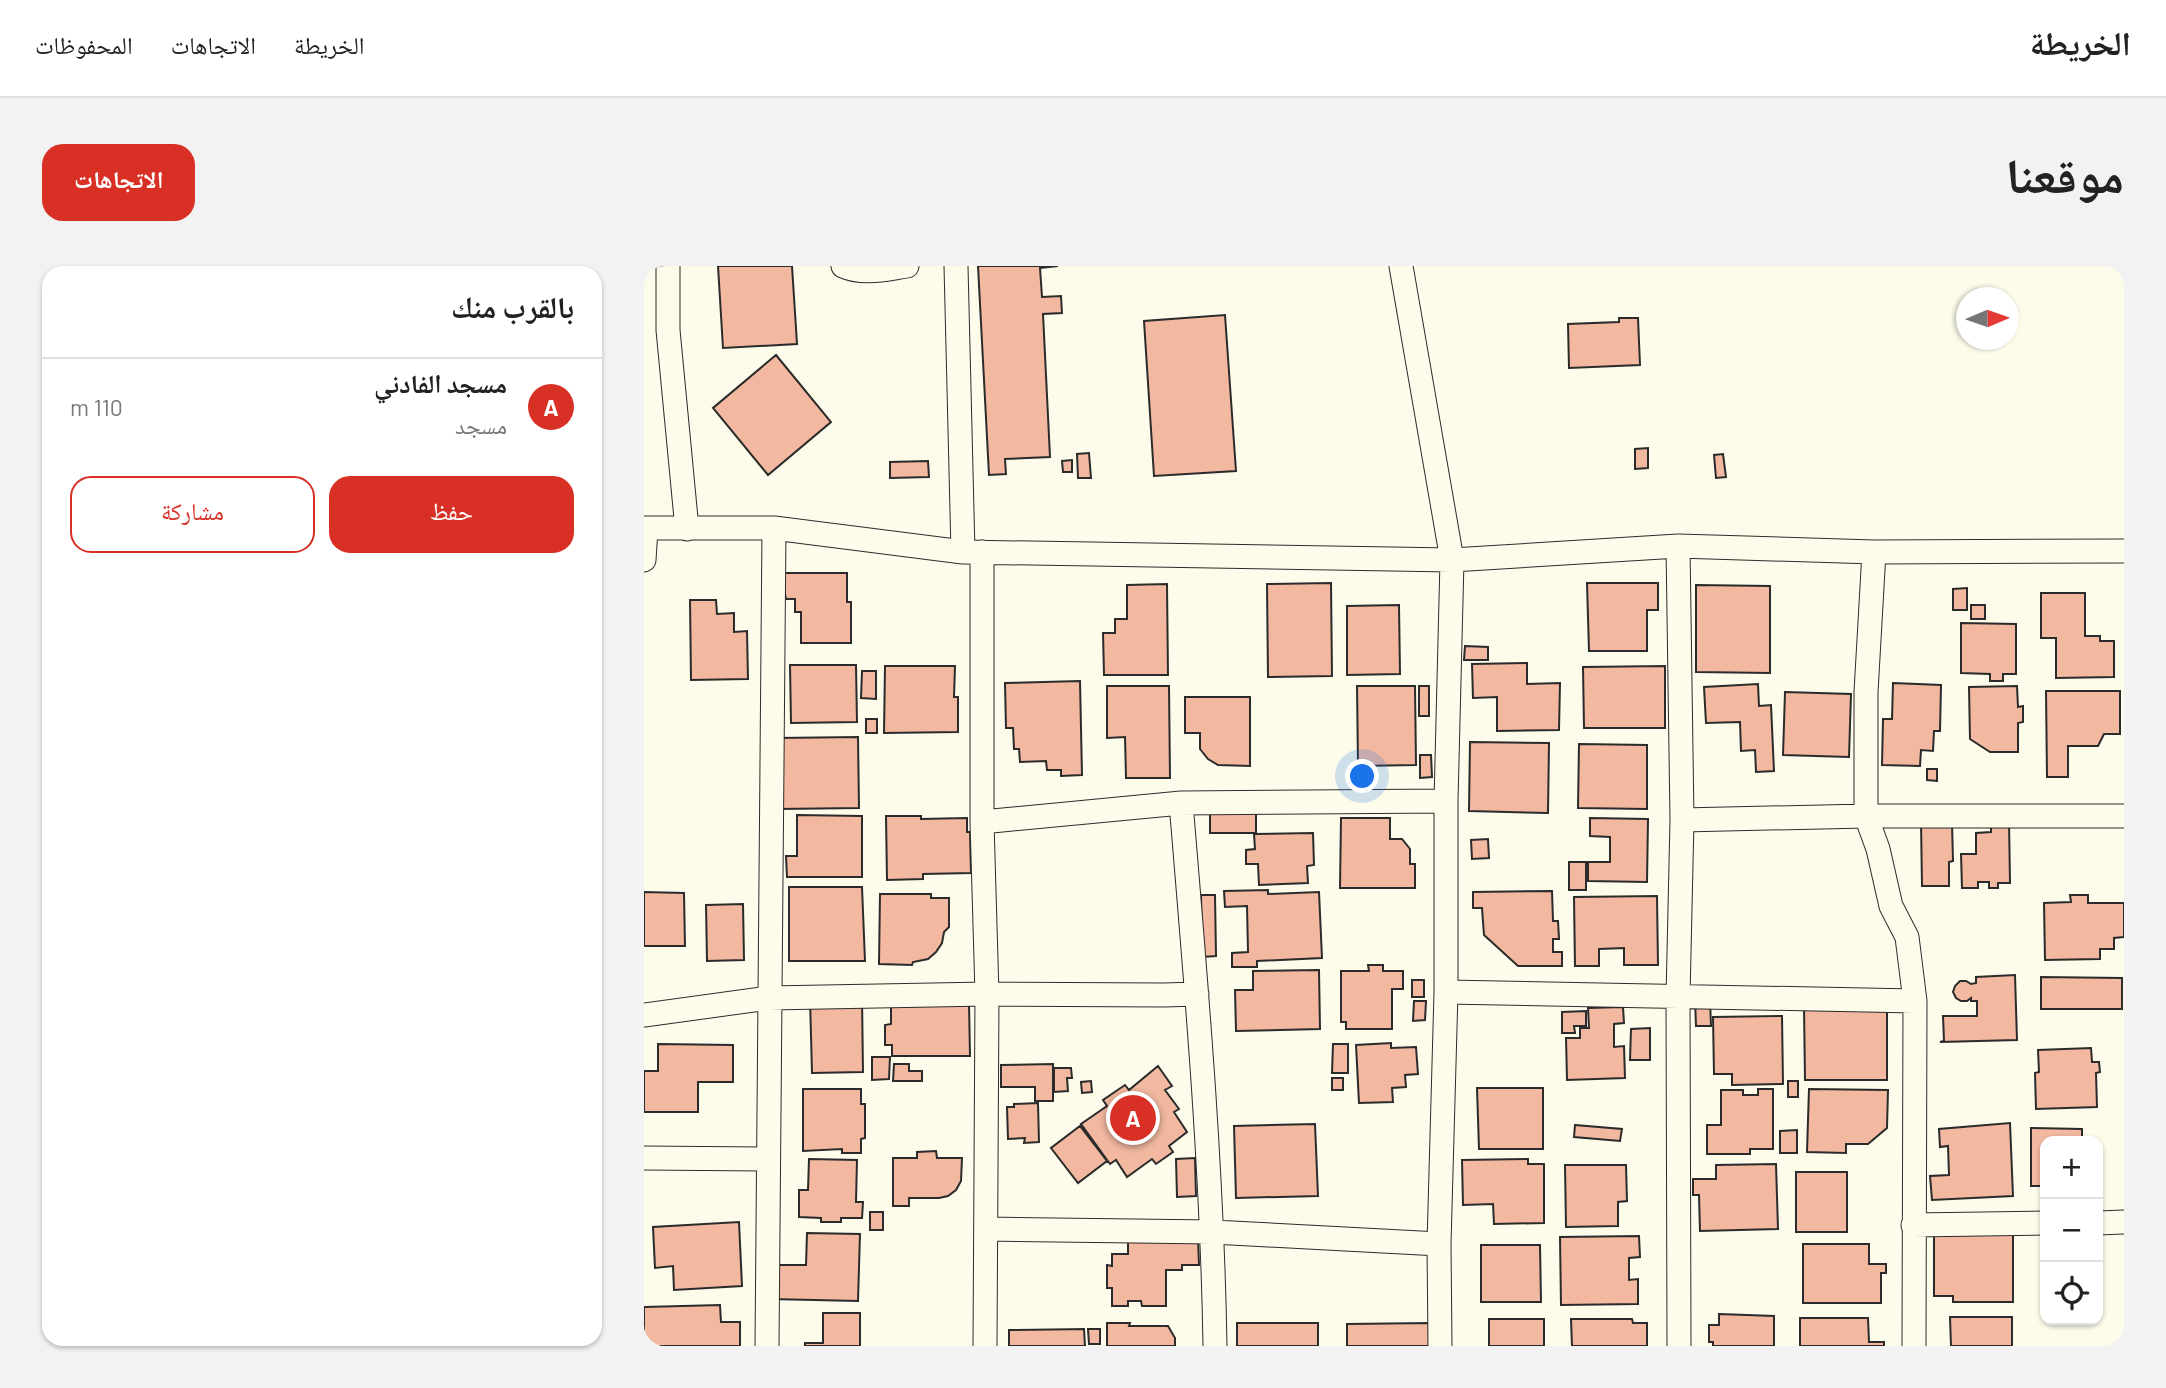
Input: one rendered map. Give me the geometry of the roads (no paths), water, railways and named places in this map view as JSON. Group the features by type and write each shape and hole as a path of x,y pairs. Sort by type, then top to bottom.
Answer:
{"street":[{"path":"668,266 668,330 687,529"},
{"path":"843,266 851,270 867,271 907,266"},
{"path":"956,266 973,552 987,994 985,1346"},
{"path":"1401,266 1452,561 1446,801 1446,992 1440,1346"},
{"path":"767,1346 774,527"},
{"path":"644,560 645,528 774,527 973,552 1452,561 1678,546 1874,552 2124,551"},
{"path":"1678,546 1682,820 1678,997 1679,1346"},
{"path":"1874,552 1866,692 1866,816 1878,849 1891,906 1907,937 1915,1001 1914,1346"},
{"path":"982,822 1181,803 1446,801"},
{"path":"1181,803 1213,1232 1216,1346"},
{"path":"1682,820 1866,816 2124,816"},
{"path":"1446,992 1915,1001"},
{"path":"644,1015 769,998 1197,993"},
{"path":"644,1158 768,1159"},
{"path":"2103,1223 2124,1222"},
{"path":"1913,1225 2040,1223"},
{"path":"986,1229 1213,1232 1440,1244"}],"place":[{"name":"مسجد الفادني","path":"1133,1118"}]}
